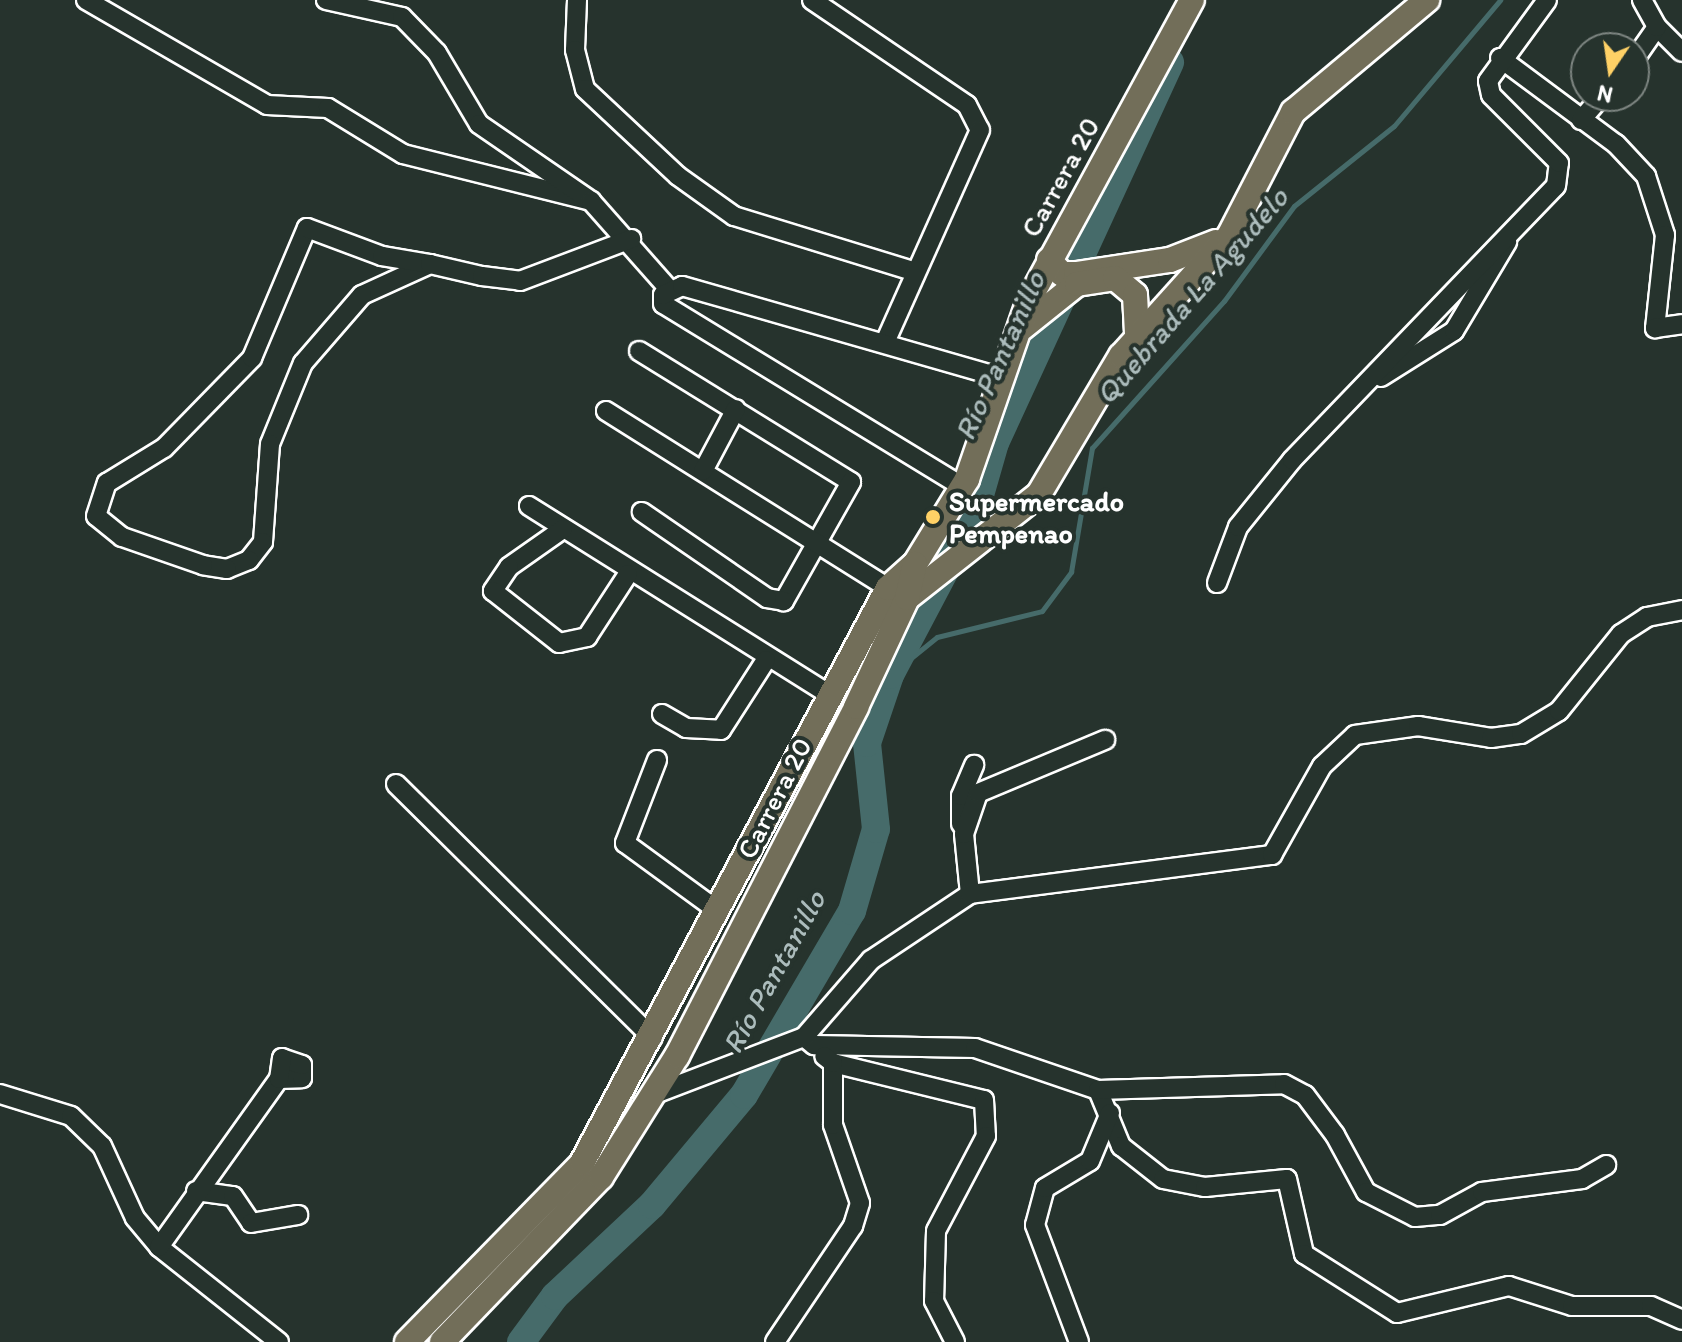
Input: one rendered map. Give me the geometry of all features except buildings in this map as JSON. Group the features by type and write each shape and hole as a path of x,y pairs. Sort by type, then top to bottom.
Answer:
{"main road":[{"name":"Carrera 20","path":"407,1342 582,1163 653,1038 717,910 833,697 897,593 922,570 963,487 1018,333 1049,260 1192,0"},
{"path":"922,570 964,559 1039,494 1137,334 1229,236 1293,112 1427,0"},
{"path":"1068,286 1170,260 1229,236"},
{"path":"1049,260 1068,286"},
{"path":"1018,333 1068,286 1096,278 1128,285 1137,334"},
{"name":"Carrera 20","path":"442,1342 601,1177 677,1056 897,593"}],"street":[{"path":"86,0 267,105 328,108 403,154 591,201"},
{"path":"326,0 405,8 437,53 479,124 591,201 631,239 668,288 885,342 1002,378"},
{"path":"577,0 575,50 585,89 678,176 734,216 916,272"},
{"path":"812,0 967,105 980,130 885,342"},
{"path":"1217,583 1238,527 1365,386 1509,236 1560,176 1559,163 1491,95 1488,81 1500,58 1547,0"},
{"path":"1642,0 1657,27 1682,52"},
{"path":"1650,37 1657,27"},
{"path":"1500,58 1581,120 1646,176 1674,230 1655,328 1682,324"},
{"path":"1581,120 1588,112"},
{"path":"430,264 362,295 303,363 270,444 263,542 249,560 227,569 203,565 122,537 96,516 107,483 164,448 252,358 279,307 301,231 318,229 382,256 430,264 520,281 631,239"},
{"path":"1365,386 1454,331 1474,308 1509,236"},
{"path":"668,288 663,304 963,487"},
{"path":"639,351 851,482 822,543 784,601 767,598 642,512"},
{"path":"703,471 736,409"},
{"path":"606,411 822,543 897,593"},
{"path":"529,506 628,574 766,660 833,697"},
{"path":"563,529 509,567 493,591 559,643 587,637 628,574"},
{"path":"804,1041 871,960 970,894 1272,855 1322,766 1355,735 1402,726 1491,738 1521,734 1559,711 1621,634 1647,617 1682,610"},
{"path":"662,714 686,728 721,730 766,660"},
{"path":"964,834 971,807 994,781 1105,740"},
{"path":"657,760 625,843 717,910"},
{"path":"970,894 964,834 958,814 974,765"},
{"path":"396,784 653,1038"},
{"path":"804,1041 833,1063 984,1100 986,1136 936,1231 934,1301 955,1342"},
{"path":"652,1095 700,1072 804,1041 975,1048 1098,1090 1284,1084 1305,1095 1335,1135 1366,1192 1415,1217 1440,1215 1482,1192 1582,1179 1606,1165"},
{"path":"775,1342 853,1226 860,1203 833,1125 833,1063"},
{"path":"159,1247 196,1191 279,1079"},
{"path":"1098,1090 1121,1146 1163,1179 1205,1187 1287,1179 1304,1254 1397,1313 1509,1286 1572,1306 1651,1306 1682,1320"},
{"path":"0,1094 71,1116 102,1146 135,1218 159,1247 279,1342"},
{"path":"1079,1342 1035,1225 1045,1188 1090,1161 1110,1113"},
{"path":"196,1191 233,1196 251,1223 298,1215"}],"waterway":[{"name":"Quebrada La Agudelo","path":"890,675 937,637 1042,611 1071,572 1092,448 1224,301 1294,206 1394,126 1500,0"},
{"name":"Río Pantanillo","path":"521,1342 555,1296 652,1205 744,1095 852,911 876,829 867,743 890,675 974,516 995,443 1170,62"}],"place":[{"name":"Supermercado Pempenao","path":"933,517"}]}
